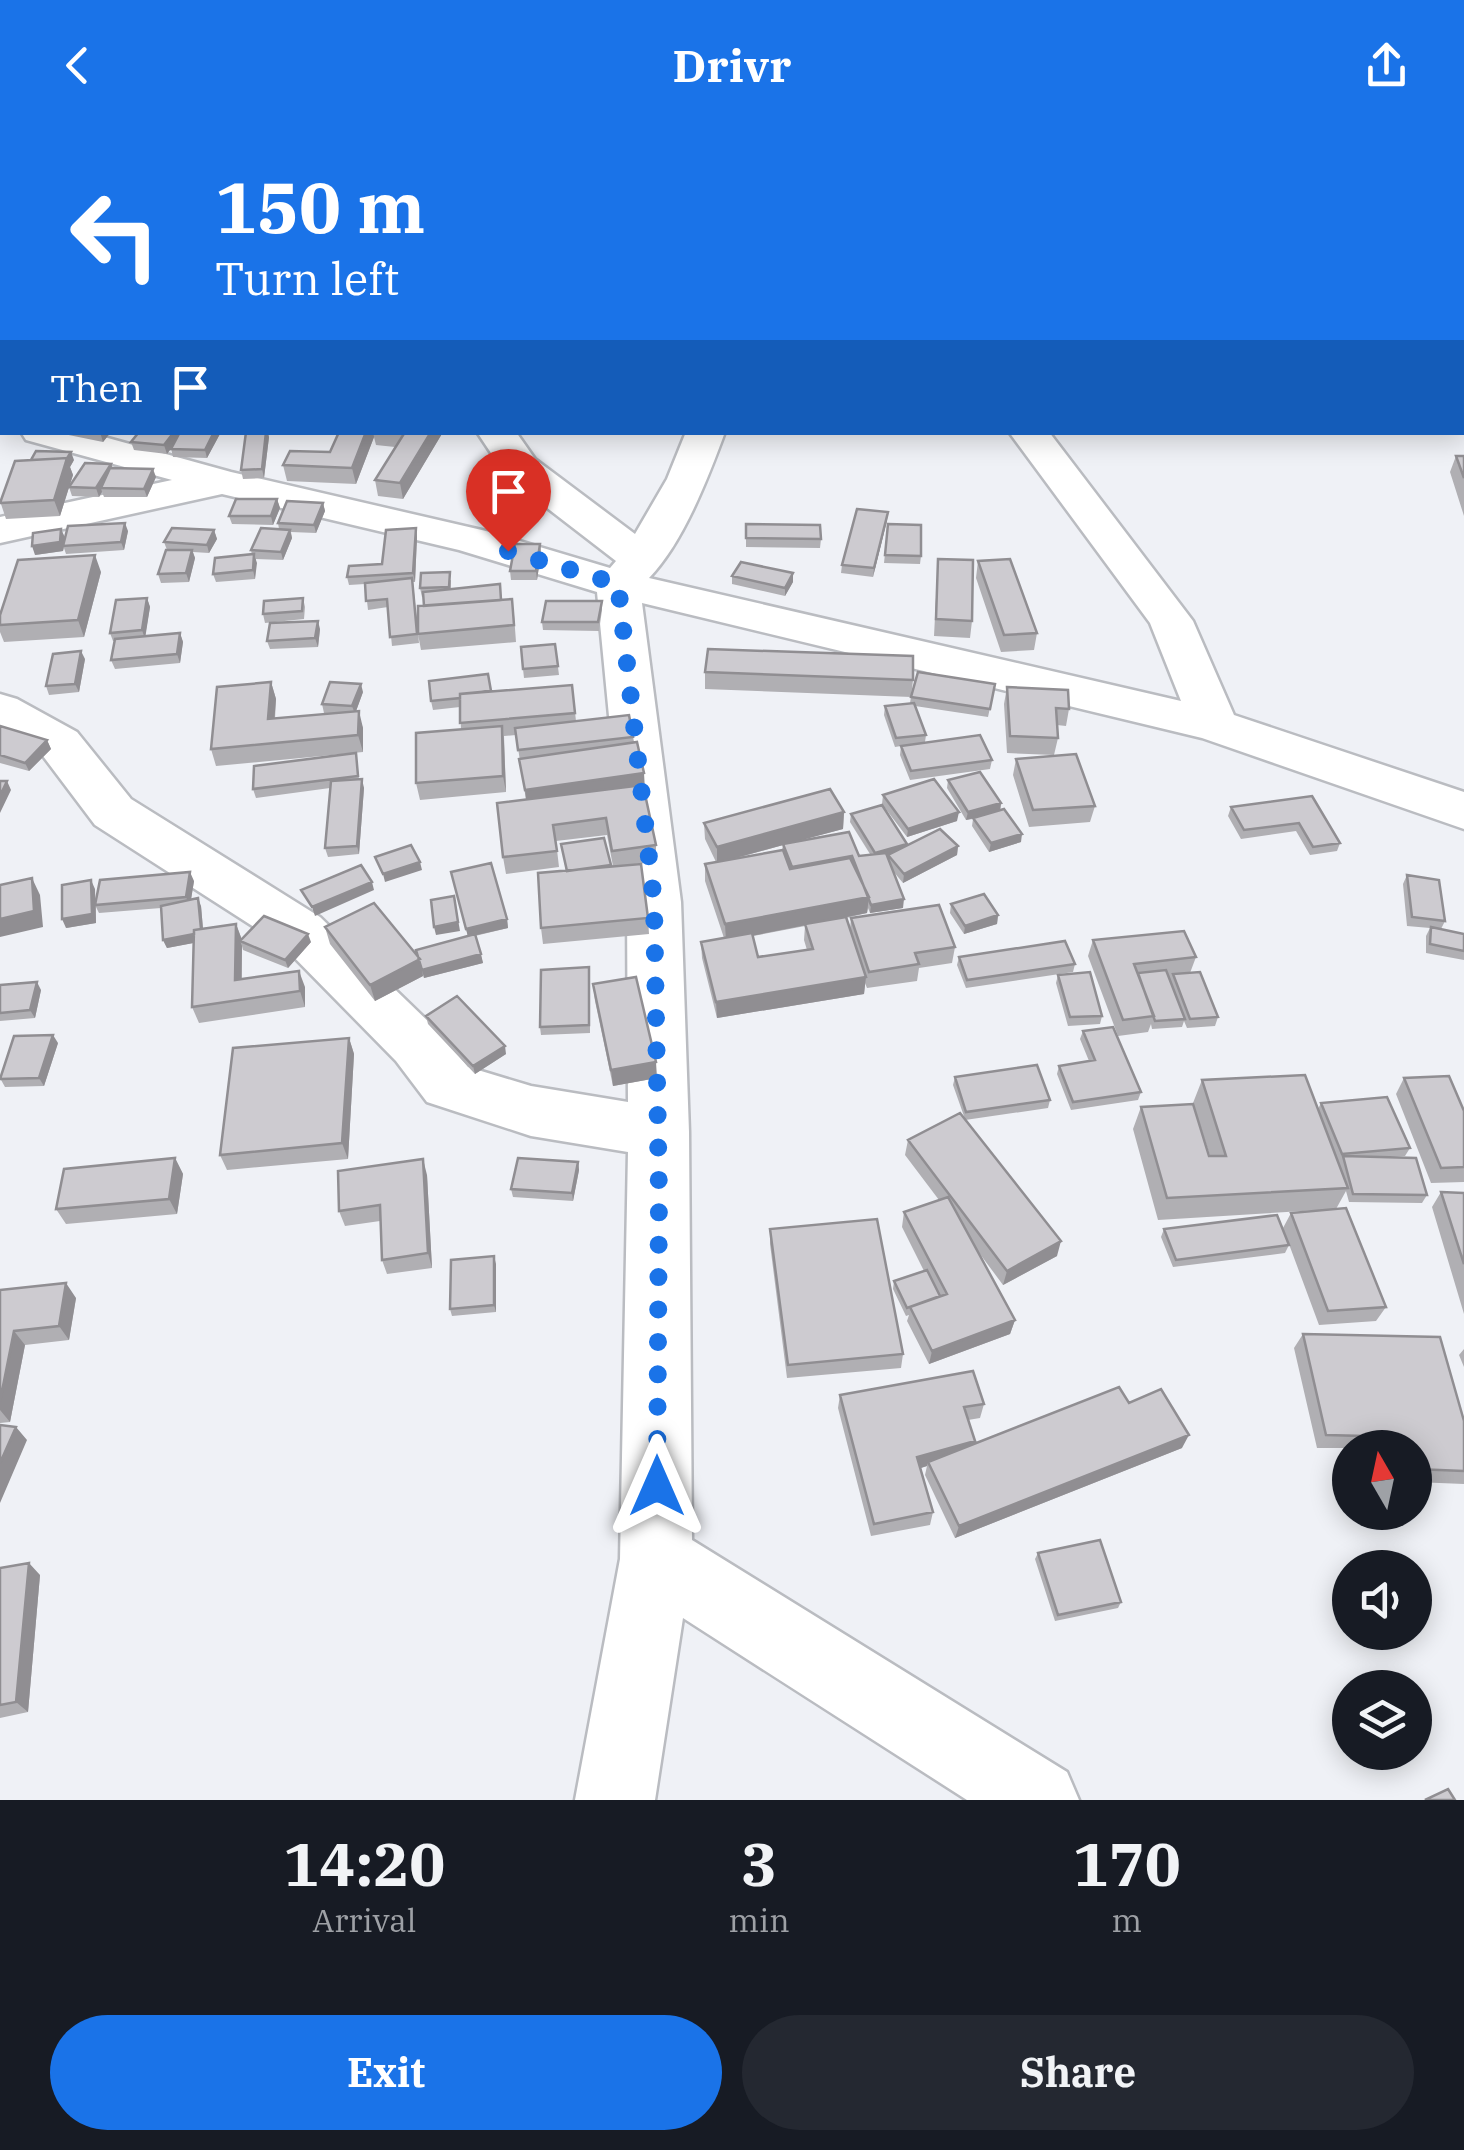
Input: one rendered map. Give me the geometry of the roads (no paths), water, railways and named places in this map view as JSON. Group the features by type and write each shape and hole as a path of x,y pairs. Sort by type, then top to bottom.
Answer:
{"street":[{"path":"51,435 223,482 630,572 1215,725 1464,812"},
{"path":"498,435 521,468 630,572"},
{"path":"615,1800 656,1559 658,1132 654,902 630,572 687,479 705,435"},
{"path":"1030,435 1171,622 1215,725"},
{"path":"0,530 223,482"},
{"path":"0,710 60,744 113,812 301,931 416,1045 448,1085 531,1111 658,1132"},
{"path":"656,1559 1039,1800"}]}
